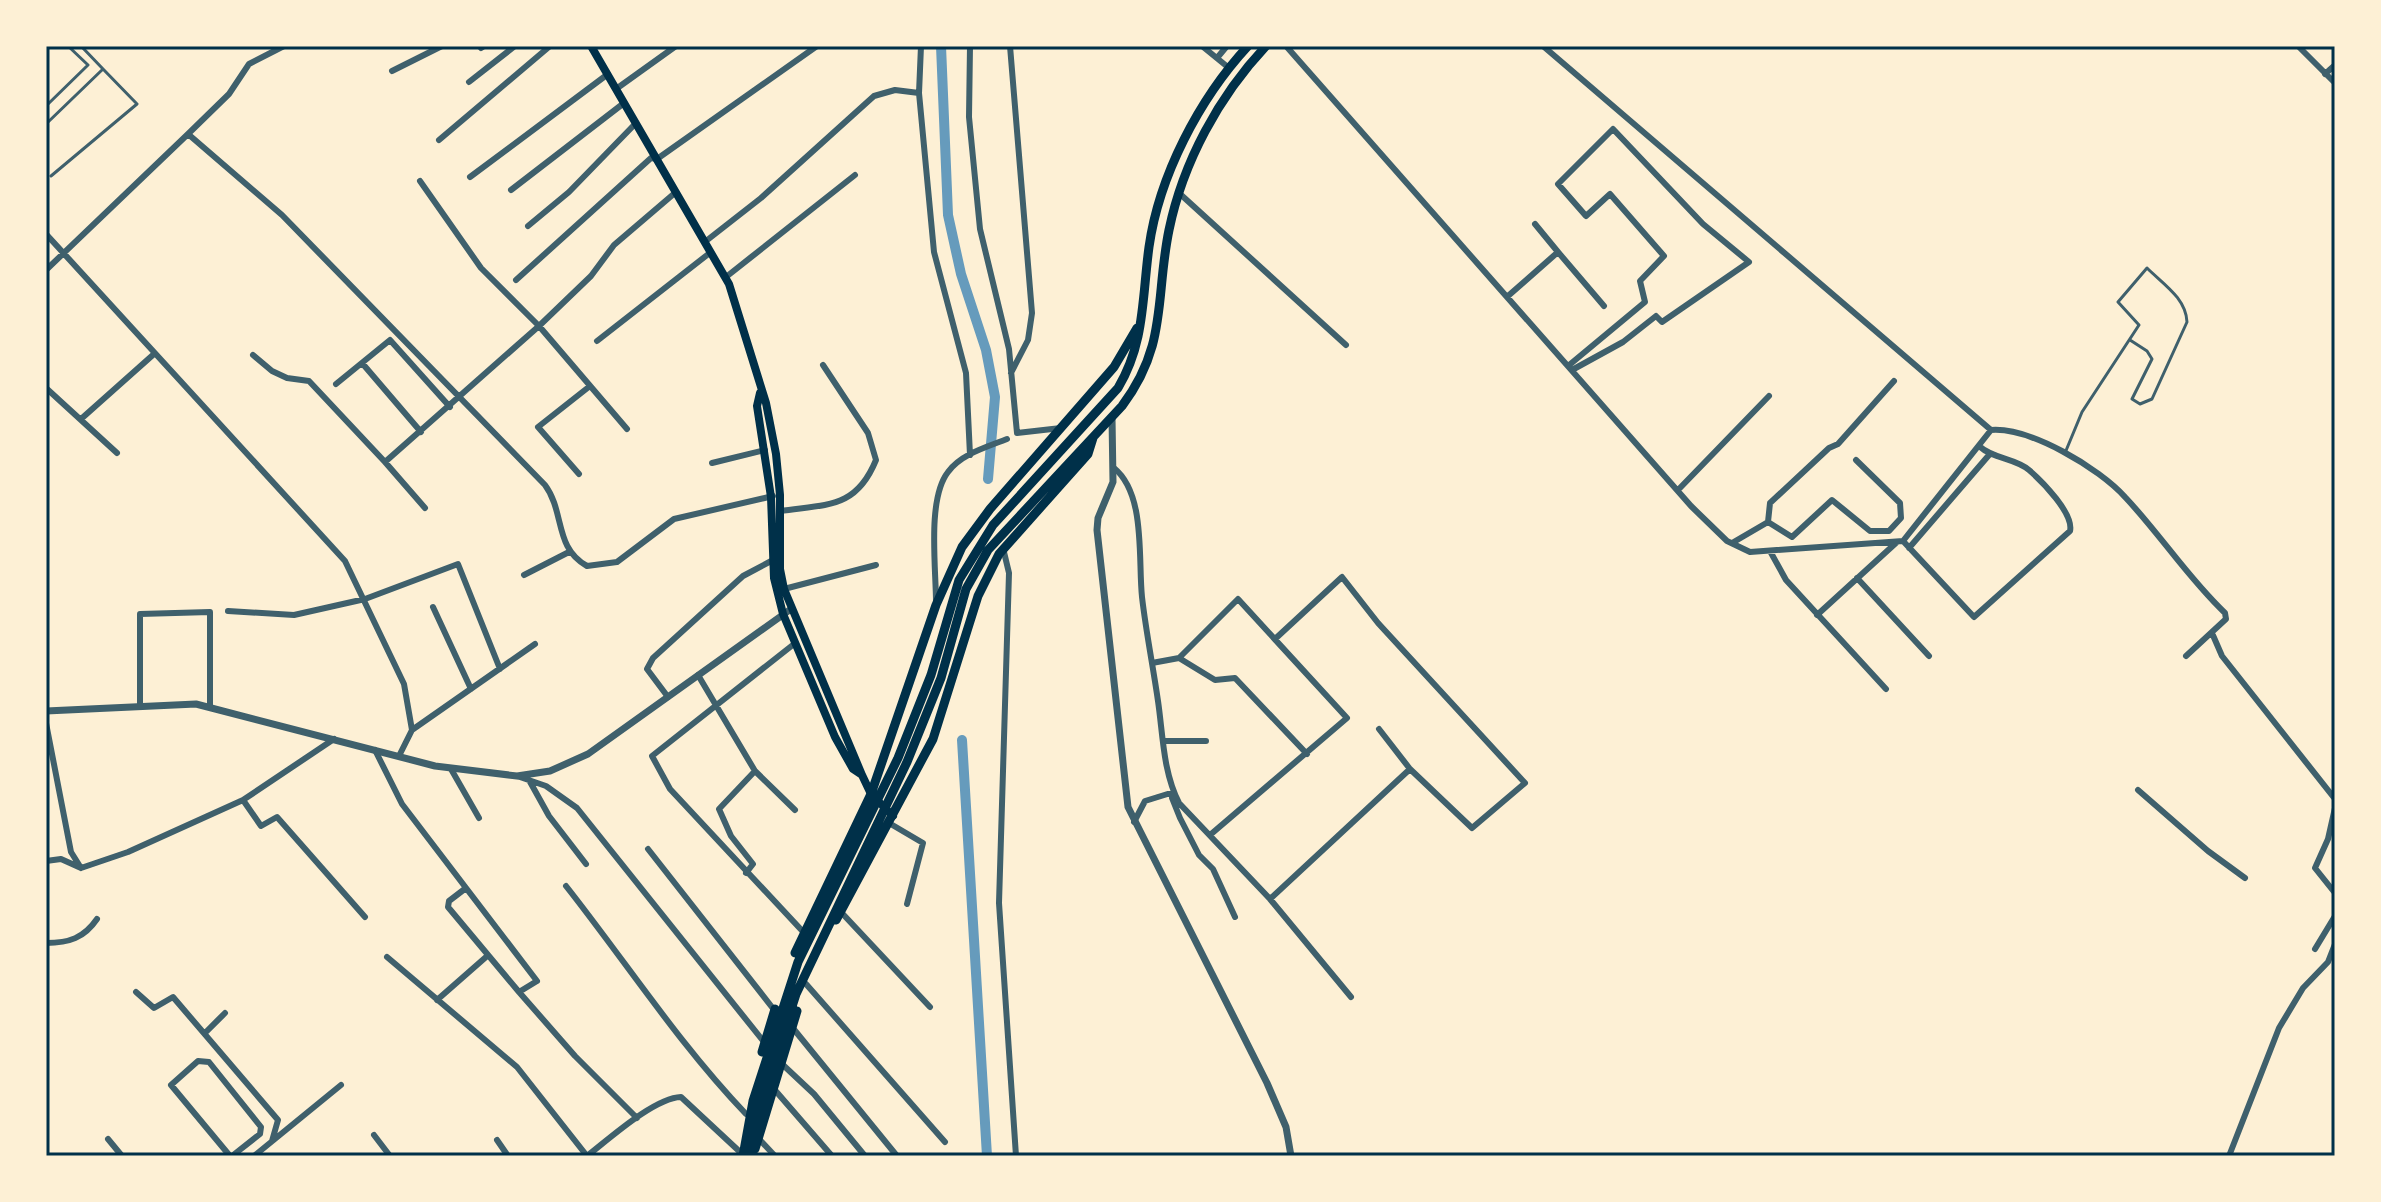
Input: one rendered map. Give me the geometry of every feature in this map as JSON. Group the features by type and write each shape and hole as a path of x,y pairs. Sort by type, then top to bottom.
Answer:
{"main road":[{"path":"591,46 726,277 766,403 776,496 773,560 794,644 835,737 853,769 862,775"},
{"path":"740,1154 807,966 907,762 941,678 968,561 993,525 1118,388 1132,364 1144,314 1149,248 1158,205 1195,123 1229,68 1248,46"},
{"path":"955,612 988,550 1112,417 1139,380 1159,328 1165,250 1179,193 1222,102 1266,46"},
{"path":"740,1154 746,1114 765,1043 803,934 871,794 936,605 962,547 1114,367 1144,314"},
{"path":"760,392 757,406 780,511 780,569 787,611 871,794 891,820"},
{"path":"751,1156 760,1140 806,984 840,911 933,739 978,596 1003,548 1088,454 1096,432"},
{"path":"751,1156 757,1102"}],"street":[{"path":"46,270 229,94 249,64 284,46"},
{"path":"392,71 442,46"},
{"path":"469,82 515,46"},
{"path":"439,140 550,46"},
{"path":"616,89 676,46"},
{"path":"516,280 651,158 657,159 817,46"},
{"path":"921,46 919,93 934,252 966,373 970,455"},
{"path":"970,46 969,117 980,229 1009,349 1017,433 1061,428"},
{"path":"1010,46 1032,313 1028,340 1011,373"},
{"path":"1202,46 1229,68"},
{"path":"1217,58 1227,46"},
{"path":"1286,46 1678,490 1732,543 1750,552 1900,541 1974,617 2070,531 2070,517 2028,469 1989,455 1979,446"},
{"path":"1543,46 1991,430 2007,429 2065,453 2123,494 2225,613 2226,619 2186,656"},
{"path":"2302,47 2335,83"},
{"path":"2325,74 2335,65"},
{"path":"470,177 608,74"},
{"path":"706,241 761,198 874,96 895,90 919,93"},
{"path":"511,190 624,103"},
{"path":"528,226 569,192 636,123"},
{"path":"1613,129 1703,224 1749,262 1662,322 1656,316 1621,343 1570,368 1645,302 1640,281 1664,256 1610,194 1586,216 1558,184 1613,129"},
{"path":"188,134 282,215 550,492 569,552 587,566 617,562 674,519 776,496"},
{"path":"726,277 855,175"},
{"path":"420,181 481,268 539,326 627,429"},
{"path":"385,462 462,398 591,276 614,245 676,192"},
{"path":"1179,193 1346,345"},
{"path":"1535,224 1604,306"},
{"path":"46,234 345,561 404,684 412,730"},
{"path":"597,341 711,252"},
{"path":"1508,296 1558,252"},
{"path":"1610,331 1621,343"},
{"path":"336,384 390,340 450,407"},
{"path":"81,419 154,354"},
{"path":"253,355 272,371 309,381 425,508"},
{"path":"362,363 421,432"},
{"path":"780,511 836,503 851,497 868,479 876,460 868,433 823,365"},
{"path":"1768,522 1770,503 1829,448 1838,444 1894,381"},
{"path":"579,474 538,427 590,386"},
{"path":"46,388 117,453"},
{"path":"1678,490 1769,396"},
{"path":"1112,417 1114,468 1097,530 1124,787 1134,822 1267,1083 1286,1127 1291,1156"},
{"path":"1817,615 1900,541 1991,430"},
{"path":"936,605 936,502 948,472 970,455 1007,439"},
{"path":"712,463 765,450"},
{"path":"1909,548 1989,455"},
{"path":"1768,522 1792,537 1832,500 1870,531 1889,531 1901,518 1900,503 1856,460"},
{"path":"1114,468 1126,479 1136,515 1142,599 1163,741 1174,792 1270,899 1351,997"},
{"path":"1937,498 1946,505"},
{"path":"1732,543 1768,522"},
{"path":"1003,548 1009,573 999,903 1016,1156"},
{"path":"1770,551 1786,580 1886,689"},
{"path":"524,575 569,552"},
{"path":"668,697 647,669 653,658 743,576 773,560"},
{"path":"228,611 294,615 365,599 458,564 500,669"},
{"path":"784,589 876,565"},
{"path":"1275,639 1342,577 1378,623 1525,783 1472,828 1410,769 1379,729"},
{"path":"1857,578 1929,656"},
{"path":"1152,663 1179,658 1238,599 1347,718 1210,835"},
{"path":"433,607 471,689"},
{"path":"517,776 550,771 588,754 787,611"},
{"path":"140,706 140,614 210,612 210,706"},
{"path":"2212,633 2222,656 2335,799"},
{"path":"399,756 412,730 535,644"},
{"path":"794,644 652,756 670,789 746,873 803,934 823,944"},
{"path":"1179,658 1215,680 1235,678 1307,754"},
{"path":"698,675 755,771 795,810"},
{"path":"46,711 210,706 451,769 517,776 546,786 577,808 765,1043"},
{"path":"46,723 71,852 81,868"},
{"path":"46,861 61,859 81,868 141,847 243,800 334,739"},
{"path":"1163,741 1206,741"},
{"path":"375,750 402,804 537,981 519,992"},
{"path":"451,769 479,818"},
{"path":"1270,899 1410,769"},
{"path":"746,873 753,864 731,836 719,809 755,771"},
{"path":"529,780 549,816 586,864"},
{"path":"2138,790 2208,851 2245,878"},
{"path":"1134,822 1145,801 1174,792"},
{"path":"1174,792 1172,798 1180,818 1199,855 1213,869 1235,917"},
{"path":"243,800 261,826 277,817 365,917"},
{"path":"2335,808 2328,839 2315,868 2335,893"},
{"path":"891,820 923,843 907,904"},
{"path":"648,849 775,1011"},
{"path":"566,886 646,988 696,1061 746,1114"},
{"path":"466,888 449,901 448,907 486,957 575,1056 637,1118"},
{"path":"840,911 930,1007"},
{"path":"2315,949 2335,916"},
{"path":"46,943 74,939 88,932 97,919"},
{"path":"2229,1156 2279,1028 2303,988 2328,962 2335,944"},
{"path":"387,957 517,1067 587,1156 637,1118 674,1097 681,1097 740,1154"},
{"path":"437,1000 486,957"},
{"path":"806,984 945,1142"},
{"path":"136,992 154,1008 173,997 278,1120 272,1141"},
{"path":"205,1033 225,1013"},
{"path":"792,1027 897,1156"},
{"path":"198,1061 209,1062 261,1127 260,1134 231,1156 171,1085 173,1079 198,1061"},
{"path":"782,1064 814,1094 865,1156"},
{"path":"254,1156 341,1085"},
{"path":"774,1089 832,1156"},
{"path":"374,1135 390,1156"},
{"path":"108,1139 122,1156"},
{"path":"497,1140 508,1156"},
{"path":"760,1140 775,1156"}],"lane":[{"path":"46,106 88,65 68,46"},
{"path":"51,176 137,104 81,46"},
{"path":"46,124 103,69"},
{"path":"2065,453 2082,412 2139,325 2118,302 2147,268 2182,303 2187,322 2152,399 2140,404 2132,399 2134,391 2152,359 2147,351 2130,340"},
{"path":"1007,439 1017,433"}],"waterway":[{"path":"941,46 948,215 961,274 986,350 995,397 988,479"},
{"path":"962,740 987,1156"}]}
